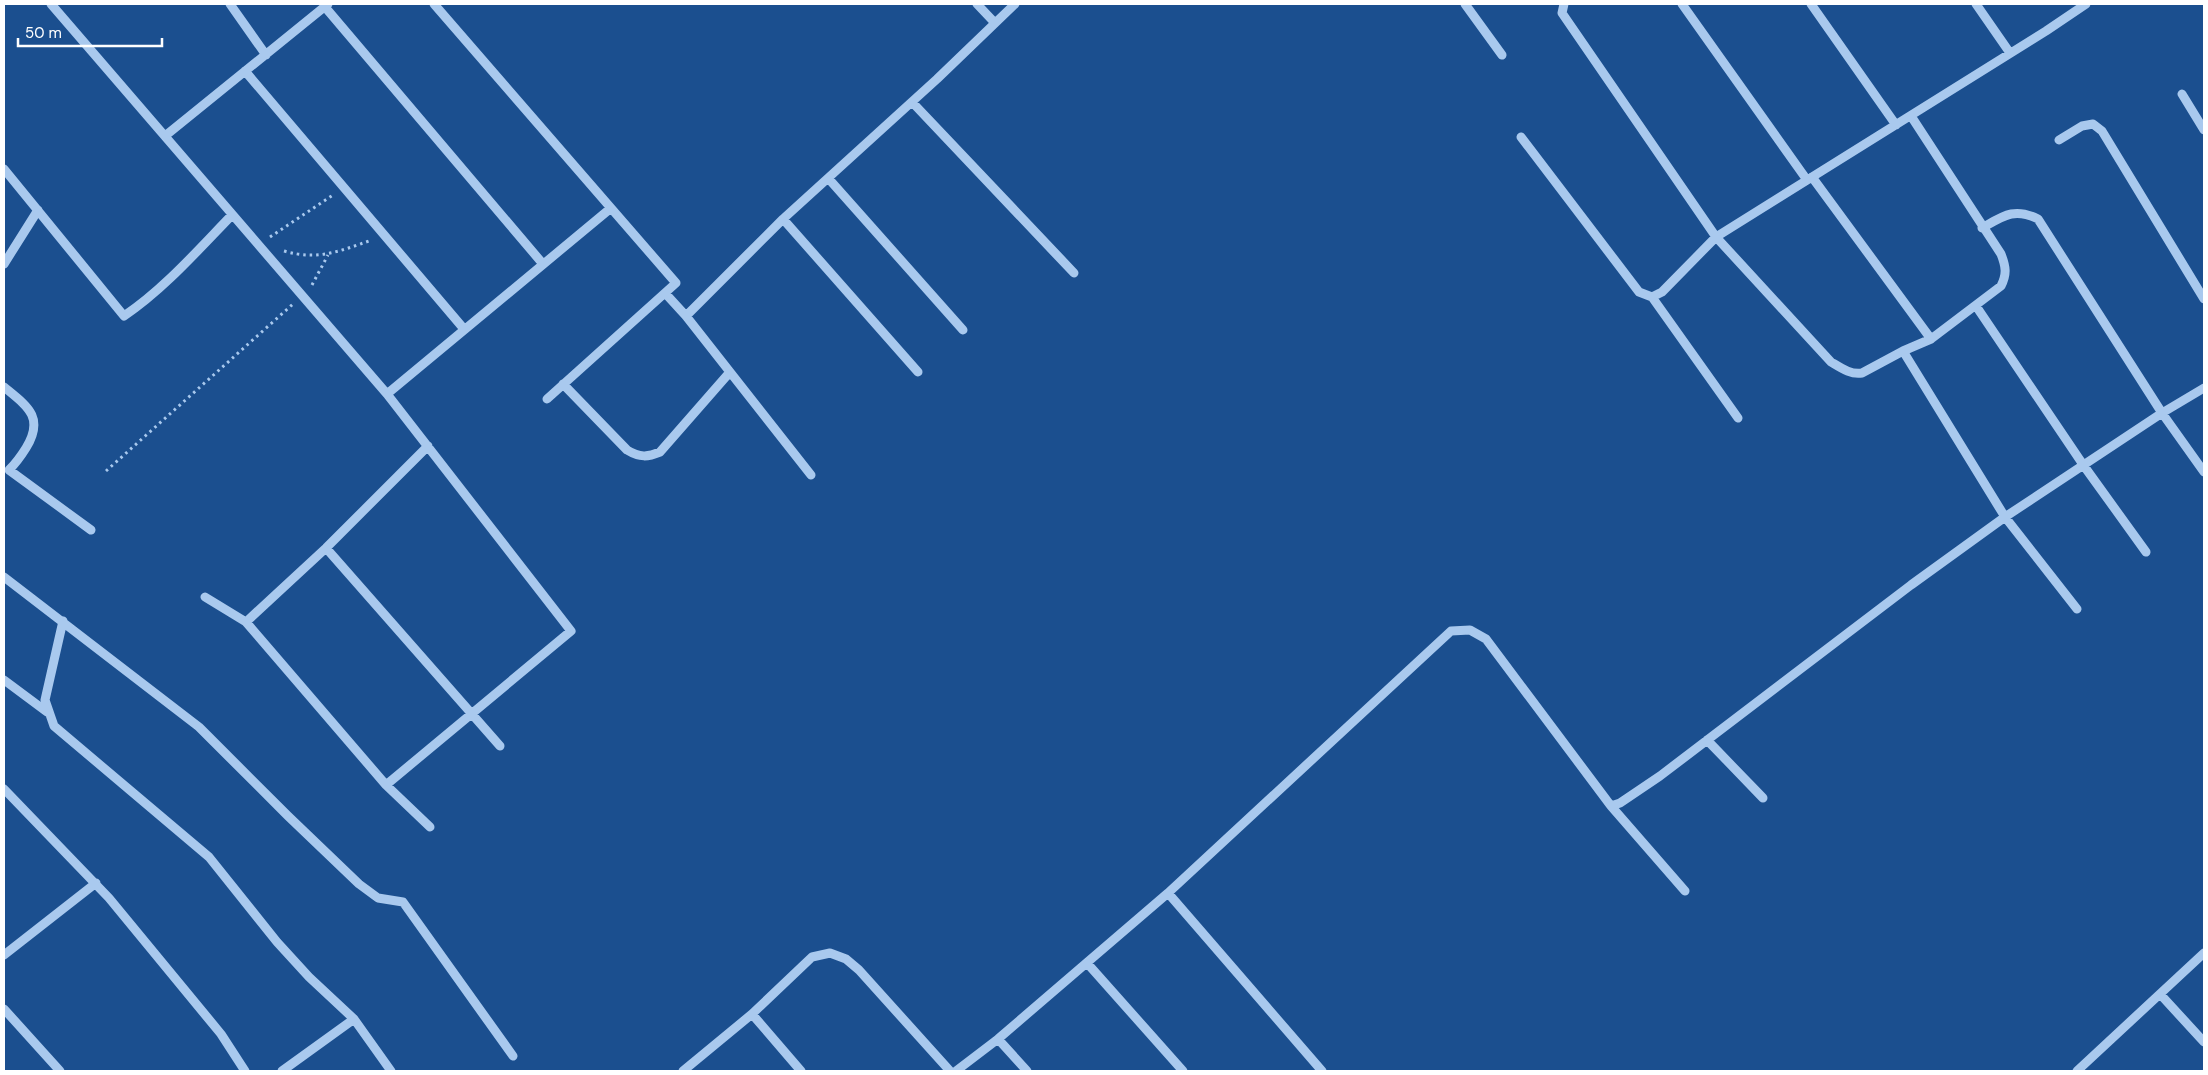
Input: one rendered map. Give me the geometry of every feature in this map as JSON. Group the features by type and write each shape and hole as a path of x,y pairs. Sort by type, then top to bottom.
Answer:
{"street":[{"path":"51,4 387,394 571,631 386,786"},
{"path":"230,4 266,55"},
{"path":"434,4 676,283 547,399"},
{"path":"978,4 995,23"},
{"path":"686,316 783,219 912,102 1015,4"},
{"path":"1465,4 1502,55"},
{"path":"1564,4 1562,13 1716,237 1831,362 1847,371 1862,374 1904,351 1931,339 2001,286 2005,277 2006,268 2000,254 1911,116"},
{"path":"1682,4 1931,339"},
{"path":"1811,4 1896,125"},
{"path":"1976,4 2010,54"},
{"path":"1652,297 1662,292 1716,237 2010,54 2086,4"},
{"path":"165,136 327,5 542,264"},
{"path":"245,71 464,329"},
{"path":"2182,94 2204,130"},
{"path":"912,102 1074,273"},
{"path":"2059,140 2082,126 2093,124 2102,131 2204,299"},
{"path":"1521,137 1639,292 1652,297 1738,418"},
{"path":"4,169 124,316 136,308 175,273 232,215"},
{"path":"828,178 962,330"},
{"path":"387,394 611,208"},
{"path":"4,264 38,210"},
{"path":"1982,228 2008,213 2028,214 2038,219 2162,414 2204,472"},
{"path":"783,219 918,372"},
{"path":"665,293 686,316 811,475"},
{"path":"1976,306 2084,466 2146,552"},
{"path":"1904,351 2005,517 2077,609"},
{"path":"564,384 627,450 635,455 648,457 660,452 730,372"},
{"path":"4,387 25,405 33,416 35,428 17,462 6,468 91,530"},
{"path":"1610,806 1620,803 1660,776 1911,584 2005,517 2204,388"},
{"path":"246,622 326,548 428,446"},
{"path":"326,548 500,746"},
{"path":"4,578 63,621 199,727 359,884 378,898 403,902 513,1056"},
{"path":"205,597 246,622 386,786 430,827"},
{"path":"63,621 45,700 47,712 54,726 209,857 277,942 309,977 354,1019 391,1071"},
{"path":"956,1071 998,1039 1168,893 1451,631 1470,630 1486,639 1610,806 1685,892"},
{"path":"4,680 47,712"},
{"path":"1707,740 1762,798"},
{"path":"4,789 96,883 221,1034 245,1071"},
{"path":"4,955 96,883"},
{"path":"1168,893 1316,1069"},
{"path":"684,1071 752,1014 812,957 830,953 846,959 859,970 950,1071"},
{"path":"2078,1071 2204,953"},
{"path":"1087,963 1183,1071"},
{"path":"2160,994 2204,1042"},
{"path":"4,1009 60,1071"},
{"path":"752,1014 800,1071"},
{"path":"282,1071 354,1019"},
{"path":"998,1039 1028,1071"}],"path":[{"path":"259,245 344,187"},
{"path":"259,245 294,254 328,255 385,235"},
{"path":"106,471 302,295 314,282 328,255"}]}
